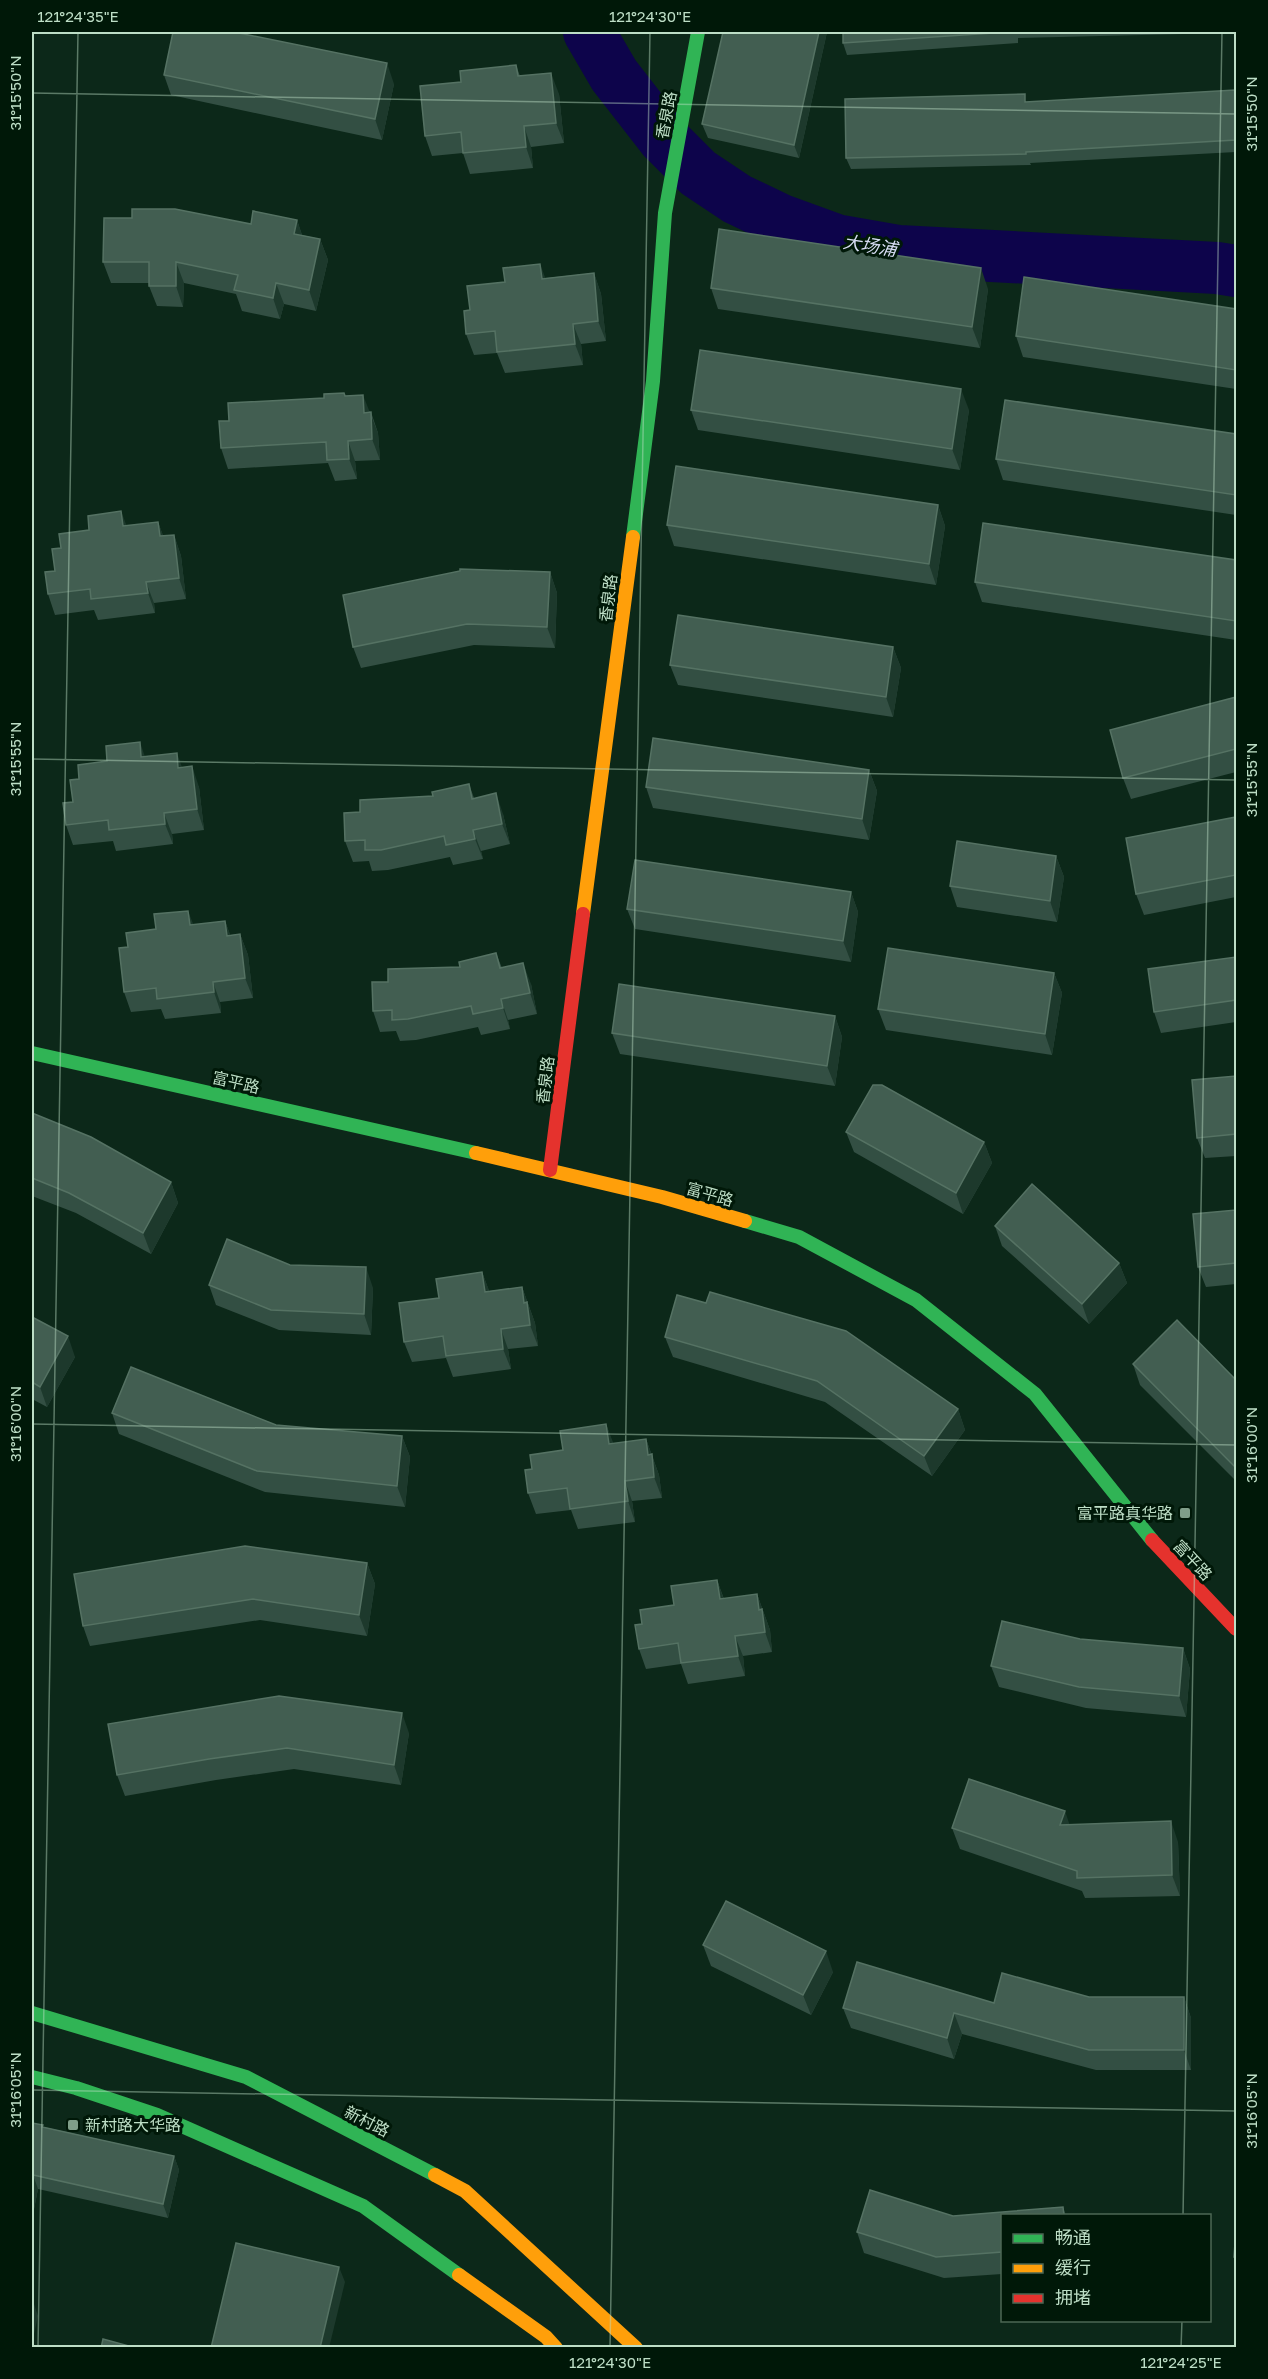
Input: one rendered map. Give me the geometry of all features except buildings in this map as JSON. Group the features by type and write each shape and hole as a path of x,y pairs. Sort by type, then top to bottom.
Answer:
{"street":[{"name":"香泉路","path":"550,1170 653,381 662,249 671,175 698,32"},
{"name":"富平路","path":"32,1053 550,1170 662,1197 799,1237 916,1300 1035,1394 1158,1547 1236,1629"},
{"name":"新村路","path":"32,2013 246,2077 465,2191 636,2348"},
{"path":"32,2077 76,2088 157,2115 363,2206 546,2337 556,2348"}],"waterway":[{"name":"大场浦","path":"589,32 614,75 663,138 698,173 737,199 781,220 836,240 899,251 1217,268 1236,271"}],"traffic: fast":[{"path":"633,537 653,381 665,213 698,32"},
{"path":"32,1053 476,1153"},
{"path":"745,1221 799,1237 916,1300 1035,1394 1152,1540"},
{"path":"32,2013 246,2077 435,2175"},
{"path":"32,2077 76,2088 157,2115 363,2206 459,2275"}],"traffic: slow":[{"path":"583,914 633,537"},
{"path":"476,1153 662,1197 745,1221"},
{"path":"435,2175 465,2191 636,2348"},
{"path":"459,2275 546,2337 556,2348"}],"traffic: jam":[{"path":"550,1170 583,914"},
{"path":"1152,1540 1236,1629"}],"place":[{"name":"富平路真华路","path":"1185,1513"},
{"name":"新村路大华路","path":"73,2125"}]}
